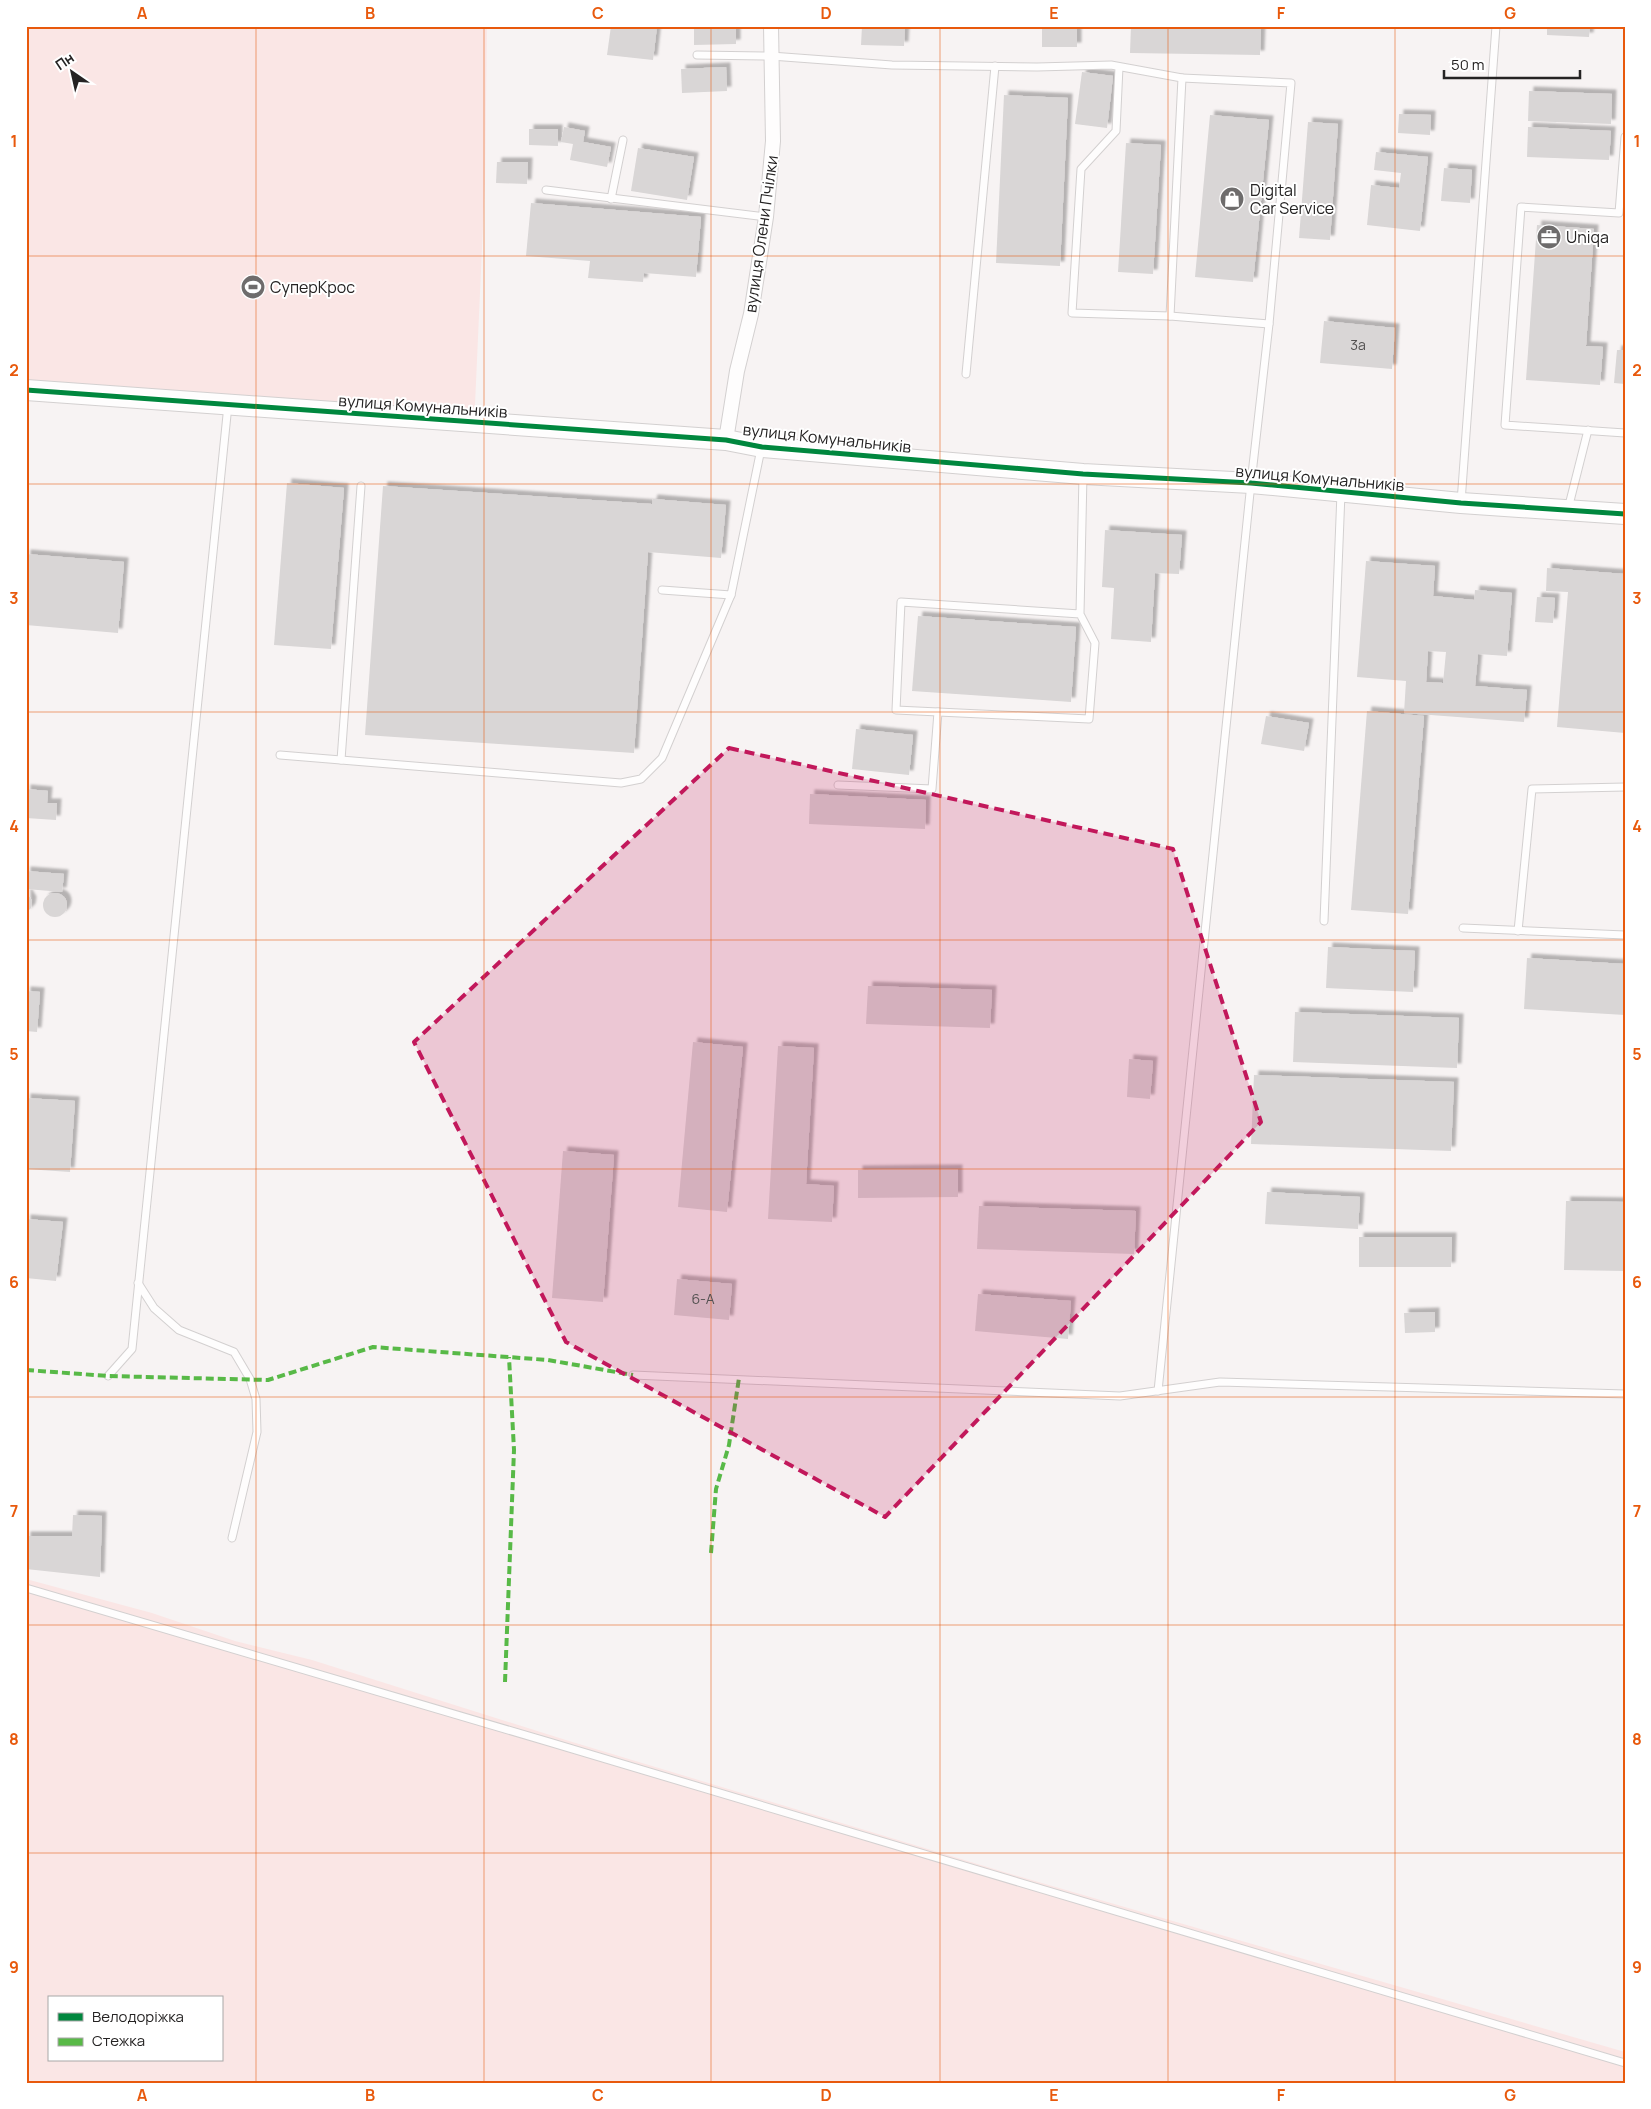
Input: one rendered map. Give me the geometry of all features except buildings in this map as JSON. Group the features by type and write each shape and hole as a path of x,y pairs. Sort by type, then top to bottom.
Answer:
{"street":[{"name":"вулиця Олени Пчілки","path":"726,440 737,371 751,314 766,217 773,141 771,26"},
{"name":"вулиця Комунальників","path":"26,390 726,440 762,447 1083,474 1250,483 1460,503 1625,514"}],"lane":[{"path":"1460,503 1496,26"},
{"path":"697,55 771,56 892,65 1037,67 1111,65 1182,78 1291,83 1269,324 1250,483 1158,1391"},
{"path":"966,374 995,66"},
{"path":"1120,67 1116,131 1081,169 1072,313 1170,316 1269,324"},
{"path":"1170,316 1182,78"},
{"path":"1625,137 1619,213 1521,207 1505,425 1625,433"},
{"path":"611,199 623,140"},
{"path":"546,190 766,217"},
{"path":"108,1376 132,1349 228,404"},
{"path":"1568,509 1588,430"},
{"path":"280,755 621,783 641,779 662,758 731,595 762,447"},
{"path":"1080,614 901,602 896,710 1090,719 1095,643 1080,614 1083,474"},
{"path":"341,760 361,486"},
{"path":"1324,921 1341,492"},
{"path":"662,590 731,595"},
{"path":"838,785 932,789 938,712"},
{"path":"1518,931 1532,789 1625,787"},
{"path":"1463,928 1625,936"},
{"path":"138,1283 154,1308 179,1330 234,1352 250,1379 256,1400 257,1432 232,1538"},
{"path":"633,1374 1120,1396 1220,1382 1625,1394"},
{"path":"26,1588 314,1671 1188,1934 1625,2063"}],"highlighted area":[{"path":"729,748 1173,849 1261,1122 885,1517 566,1342 414,1042"}],"shaded area":[{"name":"СуперКрос","path":"26,26 487,26 485,181 474,427 26,393"},
{"path":"26,1579 152,1613 235,1641 312,1660 569,1741 1014,1875 1625,2052 1625,2083 26,2083"}],"marked path":[{"path":"26,1370 108,1376 268,1380 373,1347 548,1360 633,1375"},
{"path":"505,1682 514,1450 509,1357"},
{"path":"711,1553 716,1489 729,1445 739,1378"}],"cycle path":[{"path":"26,390 726,440 762,447 1083,474 1251,483 1461,503 1625,514"}],"place":[{"name":"Digital Car Service","path":"1232,199"},
{"name":"Uniqa","path":"1549,237"},
{"name":"СуперКрос","path":"253,287"}]}
